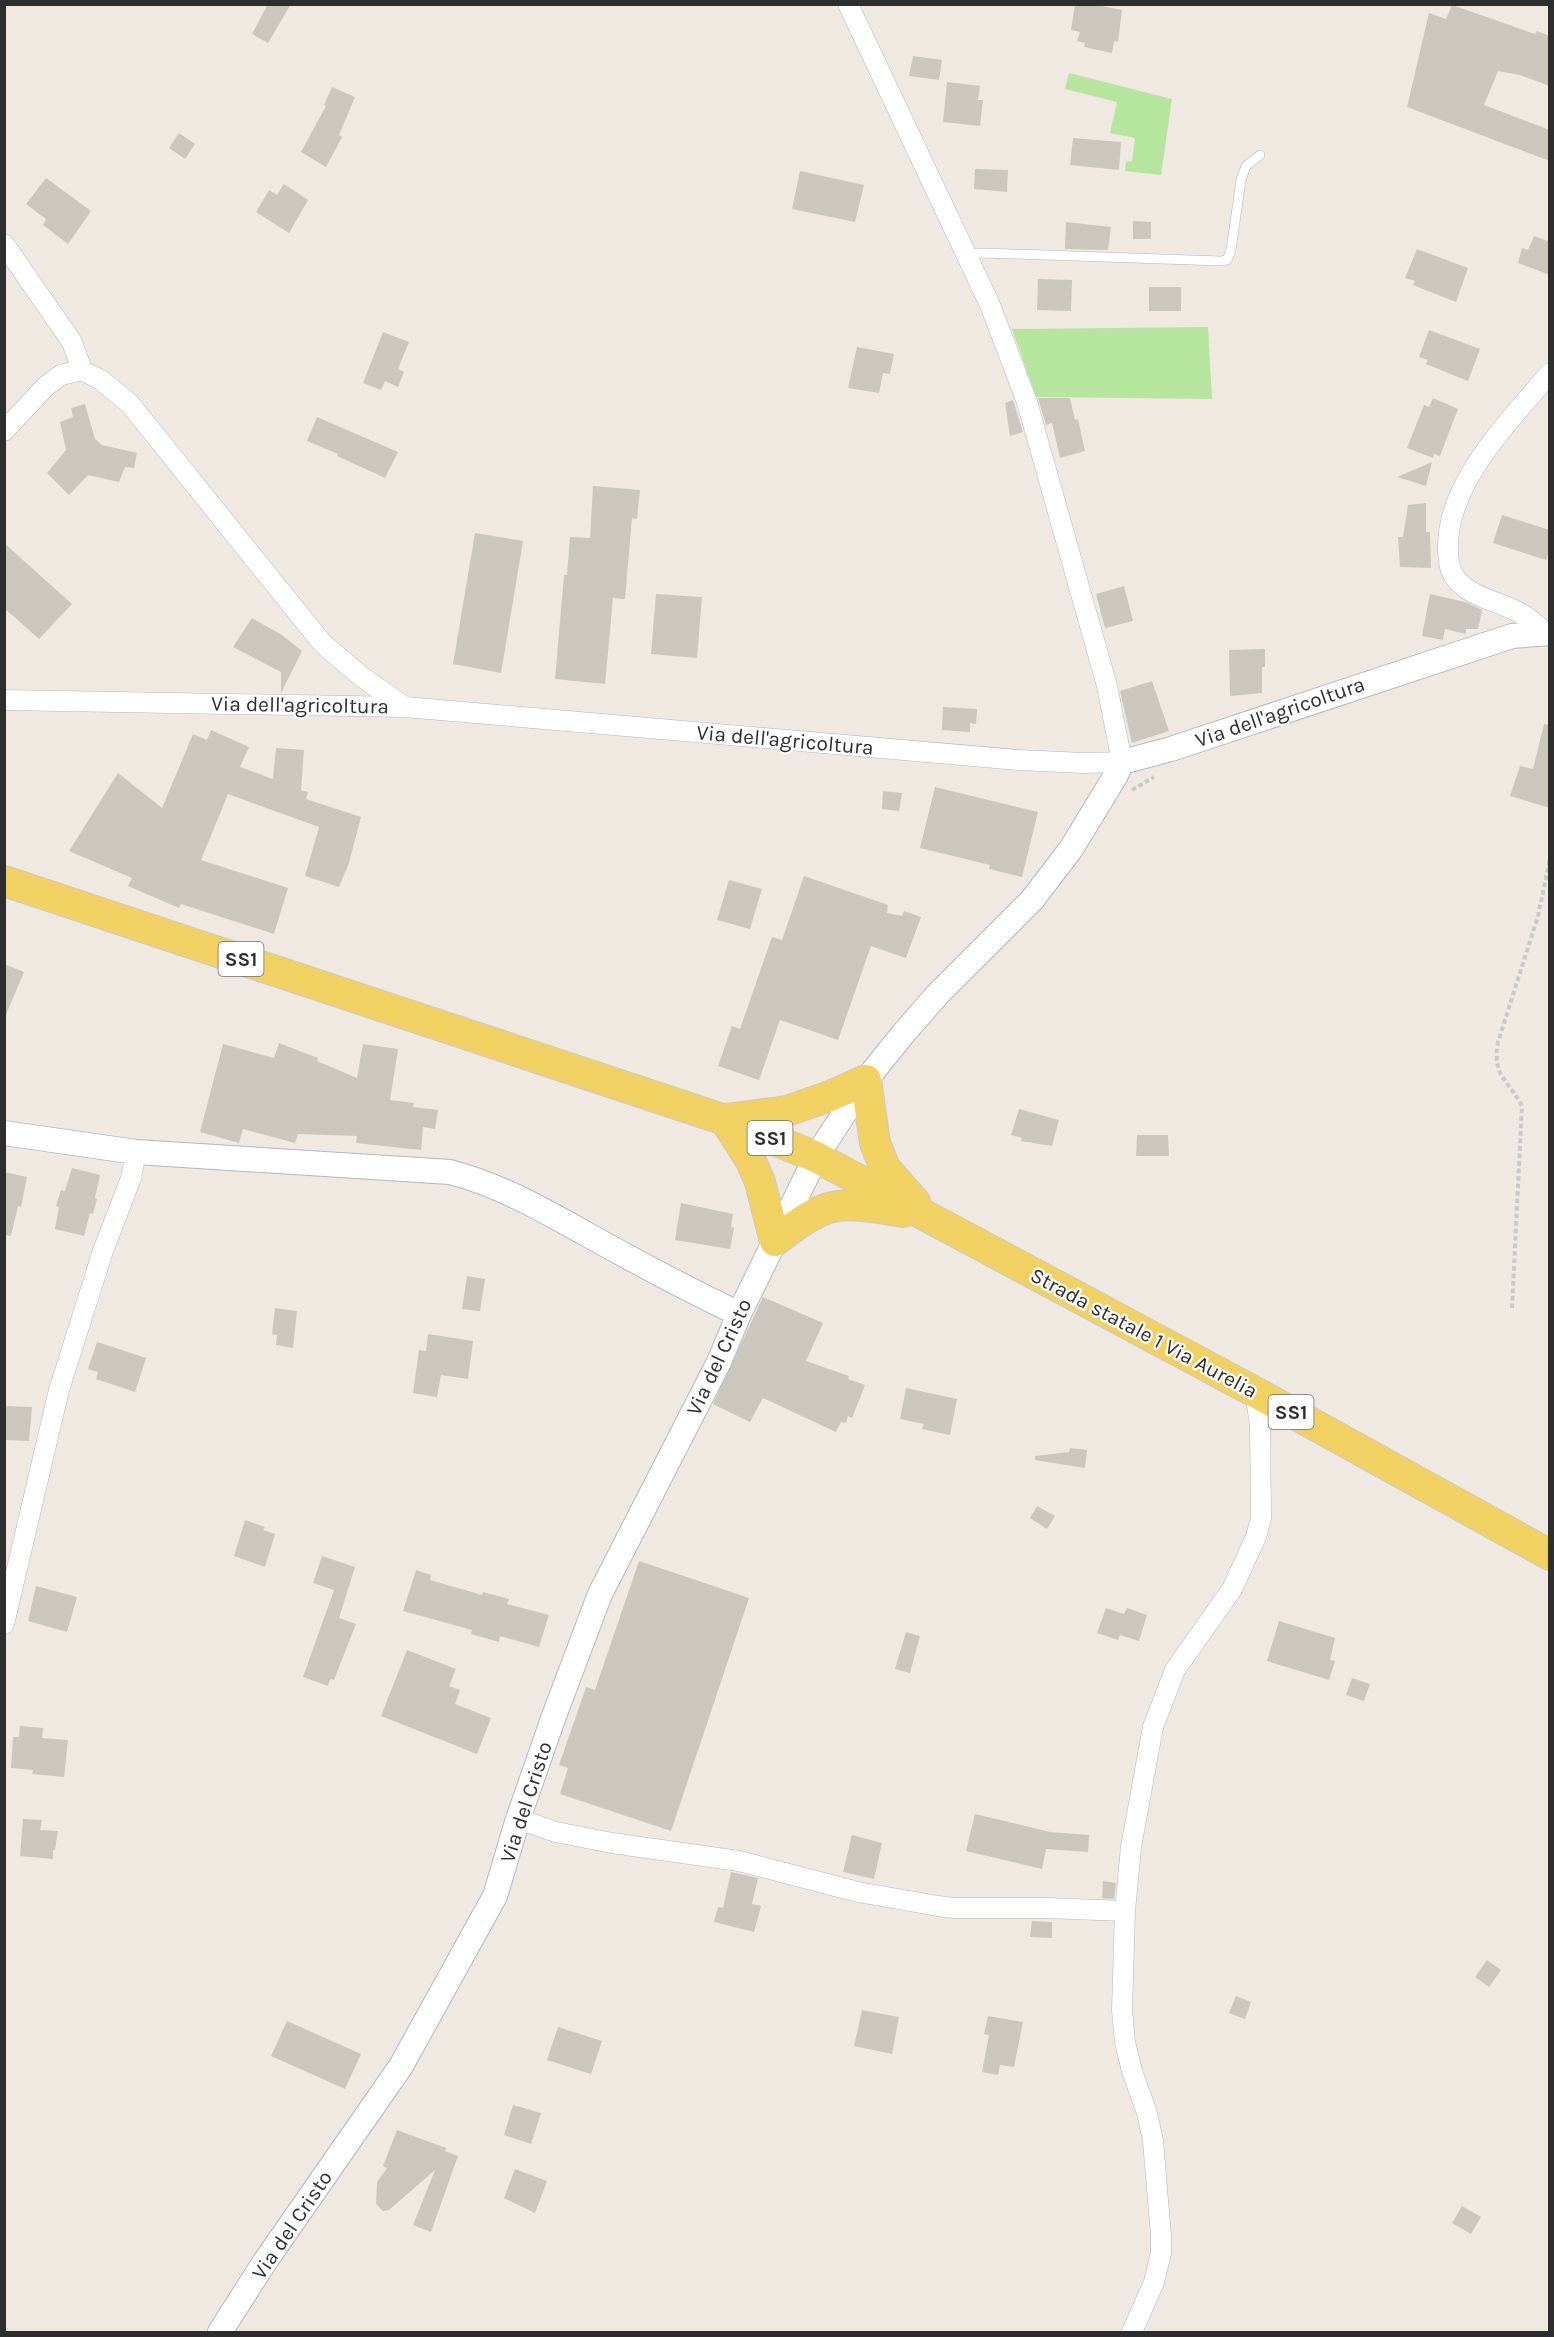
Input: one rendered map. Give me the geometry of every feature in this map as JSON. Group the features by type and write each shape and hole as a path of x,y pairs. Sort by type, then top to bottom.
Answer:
{"main road":[{"name":"SS1","path":"4,881 478,1036 724,1120 816,1157 926,1215"},
{"path":"866,1080 875,1143 885,1168 926,1215 852,1204 837,1205 804,1218 775,1240 760,1182 752,1161 724,1120 787,1111 866,1080"},
{"name":"Strada statale 1 Via Aurelia","path":"926,1215 1255,1392 1550,1555"}],"street":[{"path":"848,4 1003,337 1027,402 1107,686 1122,762"},
{"path":"4,244 72,342 82,370"},
{"path":"4,431 46,386 61,375 82,370 101,380 130,404 323,644 362,677 405,707"},
{"path":"1548,632 1517,612 1461,585 1452,575 1448,562 1448,535 1459,493 1474,467 1550,373"},
{"name":"Via dell'agricoltura","path":"4,700 405,707 1083,764 1122,762 1171,749 1512,636 1548,632"},
{"name":"Via del Cristo","path":"220,2332 264,2264 401,2066 495,1896 518,1819 600,1593 719,1362 739,1314 816,1157 866,1080 903,1034 937,995 1032,900 1071,849 1122,762"},
{"path":"4,1132 136,1152 450,1172 479,1180 510,1193 672,1281 739,1314"},
{"path":"4,1624 59,1390 104,1251 131,1178 136,1152"},
{"path":"1132,2332 1154,2282 1161,2253 1153,2141 1147,2113 1132,2071 1122,2010 1125,1911 1134,1827 1153,1727 1175,1670 1232,1589 1256,1537 1261,1518 1260,1425 1255,1392"},
{"path":"518,1819 556,1832 739,1861 858,1892 938,1906 1125,1911"}],"lane":[{"path":"966,255 984,253 1227,260 1231,250 1241,180 1246,166 1260,155"}],"path":[{"path":"1512,1308 1522,1106 1515,1092 1498,1071 1495,1060 1498,1042 1538,916 1550,860"}],"green space":[{"path":"1069,73 1172,99 1161,175 1125,171 1126,162 1132,161 1135,138 1110,133 1117,102 1065,89"},
{"path":"1208,327 1212,399 1036,397 1012,329"}],"building":[{"path":"268,4 291,4 268,43 252,34"},
{"path":"1075,4 1092,4 1122,10 1118,42 1114,41 1112,53 1084,47 1085,43 1077,41 1080,32 1071,30"},
{"path":"1452,5 1535,34 1537,31 1550,36 1550,86 1520,75 1498,71 1484,105 1550,130 1550,161 1407,107 1429,13 1446,19"},
{"path":"913,56 942,60 939,80 909,76"},
{"path":"947,82 980,86 978,100 983,100 980,126 943,122"},
{"path":"332,87 355,97 339,135 342,137 326,167 301,152 326,106 324,105"},
{"path":"179,133 195,144 185,159 169,148"},
{"path":"1073,138 1121,142 1119,170 1070,165"},
{"path":"975,169 1008,170 1007,192 974,189"},
{"path":"800,171 864,185 855,222 792,209"},
{"path":"46,178 91,211 68,244 43,225 46,219 26,204"},
{"path":"284,184 308,200 289,233 256,212 269,190 277,195"},
{"path":"1133,221 1151,222 1151,239 1133,239"},
{"path":"1066,222 1111,227 1108,250 1065,249"},
{"path":"1534,236 1548,241 1550,275 1518,263 1522,248 1528,250"},
{"path":"1417,249 1468,268 1456,302 1413,285 1415,281 1405,278"},
{"path":"1038,279 1072,280 1071,311 1037,310"},
{"path":"1149,287 1181,287 1181,311 1149,311"},
{"path":"1429,330 1480,349 1468,381 1426,364 1428,360 1419,357"},
{"path":"383,332 409,342 398,369 404,372 398,387 385,381 381,390 363,383"},
{"path":"857,347 894,354 890,374 883,373 879,393 848,388"},
{"path":"1038,398 1070,398 1075,420 1078,419 1085,451 1060,458 1052,423 1046,425"},
{"path":"1433,398 1458,409 1440,456 1434,454 1433,458 1407,448 1424,405 1429,407"},
{"path":"1013,400 1023,432 1010,436 1005,403"},
{"path":"85,404 95,439 102,445 137,453 134,468 125,467 119,482 88,475 69,495 47,473 66,450 60,422 73,417 71,408"},
{"path":"317,417 398,452 385,478 307,441"},
{"path":"1432,462 1426,486 1397,477"},
{"path":"593,486 640,490 637,519 632,518 625,599 613,598 605,684 555,679 564,575 567,575 570,537 590,538"},
{"path":"1426,503 1426,532 1430,532 1431,568 1400,567 1398,537 1403,537 1408,505"},
{"path":"1502,515 1550,530 1550,548 1546,560 1493,543"},
{"path":"475,533 523,541 501,673 453,664"},
{"path":"4,543 72,604 39,639 4,608"},
{"path":"1124,586 1133,621 1105,628 1096,594"},
{"path":"656,594 702,597 697,658 651,654"},
{"path":"1430,594 1465,602 1482,610 1478,629 1466,629 1466,634 1445,629 1443,640 1422,636"},
{"path":"252,618 282,635 302,651 281,693 281,672 233,647"},
{"path":"1265,649 1262,693 1230,696 1229,650"},
{"path":"1152,681 1169,731 1132,743 1120,691"},
{"path":"943,707 977,709 976,724 970,723 970,732 942,730"},
{"path":"1544,724 1550,725 1550,808 1510,796 1520,766 1533,769"},
{"path":"211,730 249,747 240,767 273,779 276,748 304,750 301,790 308,792 306,799 361,817 349,863 339,887 305,876 319,827 228,794 201,860 288,888 274,934 181,904 179,908 128,886 132,878 69,851 118,773 162,808 193,734 207,740"},
{"path":"935,787 1038,812 1022,877 989,869 990,865 920,848"},
{"path":"883,791 902,793 899,811 882,809"},
{"path":"804,876 888,905 887,913 902,916 904,911 921,917 906,958 871,946 838,1040 780,1020 759,1080 718,1066 732,1026 740,1029 772,937 782,940"},
{"path":"729,880 762,889 750,929 717,920"},
{"path":"4,964 24,972 5,1017 4,1017"},
{"path":"279,1043 318,1058 317,1061 357,1078 363,1044 398,1049 390,1100 414,1103 413,1107 438,1110 435,1129 423,1127 421,1150 356,1143 357,1136 298,1134 295,1143 243,1129 239,1143 200,1132 223,1044 274,1058"},
{"path":"1019,1109 1059,1120 1052,1146 1021,1141 1022,1138 1011,1135"},
{"path":"1137,1135 1168,1135 1169,1156 1136,1156"},
{"path":"72,1168 100,1175 95,1198 97,1199 93,1214 90,1213 84,1236 55,1229 59,1207 56,1206 61,1190 65,1191"},
{"path":"4,1172 27,1177 21,1207 18,1206 11,1236 4,1235"},
{"path":"681,1203 733,1214 731,1227 734,1228 730,1249 675,1240"},
{"path":"467,1276 485,1279 480,1311 462,1309"},
{"path":"763,1297 823,1323 806,1361 849,1376 848,1379 865,1385 852,1418 848,1416 846,1423 841,1422 836,1432 763,1398 750,1422 713,1404"},
{"path":"275,1308 297,1311 293,1348 276,1345 277,1335 272,1334"},
{"path":"428,1334 473,1341 468,1379 441,1375 437,1397 413,1393 419,1350 426,1351"},
{"path":"97,1342 146,1358 135,1392 96,1379 98,1372 88,1369"},
{"path":"906,1388 957,1399 950,1435 922,1429 924,1424 900,1419"},
{"path":"4,1406 32,1407 29,1441 4,1440"},
{"path":"1070,1448 1087,1450 1085,1468 1035,1460 1035,1456 1069,1452"},
{"path":"1037,1506 1055,1516 1047,1529 1030,1518"},
{"path":"245,1520 265,1527 263,1530 275,1534 265,1567 234,1556"},
{"path":"322,1556 355,1567 339,1618 356,1624 334,1680 330,1679 328,1686 303,1677 334,1590 313,1583"},
{"path":"639,1561 749,1598 671,1831 560,1794 568,1768 559,1765 586,1687 595,1690"},
{"path":"416,1570 431,1575 430,1580 482,1595 483,1592 509,1599 507,1604 549,1615 539,1647 500,1636 499,1642 471,1634 472,1630 403,1611"},
{"path":"36,1586 77,1597 67,1632 28,1621"},
{"path":"1106,1608 1124,1614 1127,1608 1147,1615 1139,1641 1120,1635 1118,1640 1097,1633"},
{"path":"1279,1621 1335,1638 1330,1660 1335,1661 1329,1680 1267,1661"},
{"path":"906,1632 920,1636 910,1673 895,1669"},
{"path":"407,1650 456,1669 449,1686 460,1690 455,1704 491,1718 477,1754 381,1716"},
{"path":"1352,1678 1370,1684 1364,1701 1346,1695"},
{"path":"20,1726 43,1728 42,1738 68,1740 64,1777 32,1774 33,1770 11,1768 13,1737 19,1737"},
{"path":"975,1814 1050,1832 1089,1835 1088,1852 1046,1849 1042,1869 966,1851"},
{"path":"23,1819 42,1820 40,1830 58,1831 53,1859 20,1856"},
{"path":"852,1835 882,1843 874,1879 843,1872"},
{"path":"731,1872 758,1878 752,1904 761,1906 754,1932 714,1922 718,1907 723,1908"},
{"path":"1103,1881 1116,1883 1114,1899 1102,1898"},
{"path":"1032,1921 1052,1922 1052,1938 1030,1937"},
{"path":"1487,1960 1501,1970 1489,1987 1475,1977"},
{"path":"1236,1996 1251,2002 1245,2019 1229,2013"},
{"path":"862,2010 899,2017 892,2054 854,2046"},
{"path":"988,2016 1023,2022 1014,2067 1000,2065 998,2075 982,2072 989,2035 984,2034"},
{"path":"287,2021 361,2054 345,2089 271,2056"},
{"path":"558,2027 602,2041 591,2074 547,2060"},
{"path":"513,2105 541,2113 531,2144 504,2135"},
{"path":"397,2130 446,2148 445,2151 458,2156 431,2232 413,2225 435,2170 389,2210 383,2211 376,2204 377,2182 387,2168 383,2166"},
{"path":"515,2169 547,2181 535,2213 504,2198"},
{"path":"1462,2206 1481,2217 1471,2234 1452,2223"}]}
